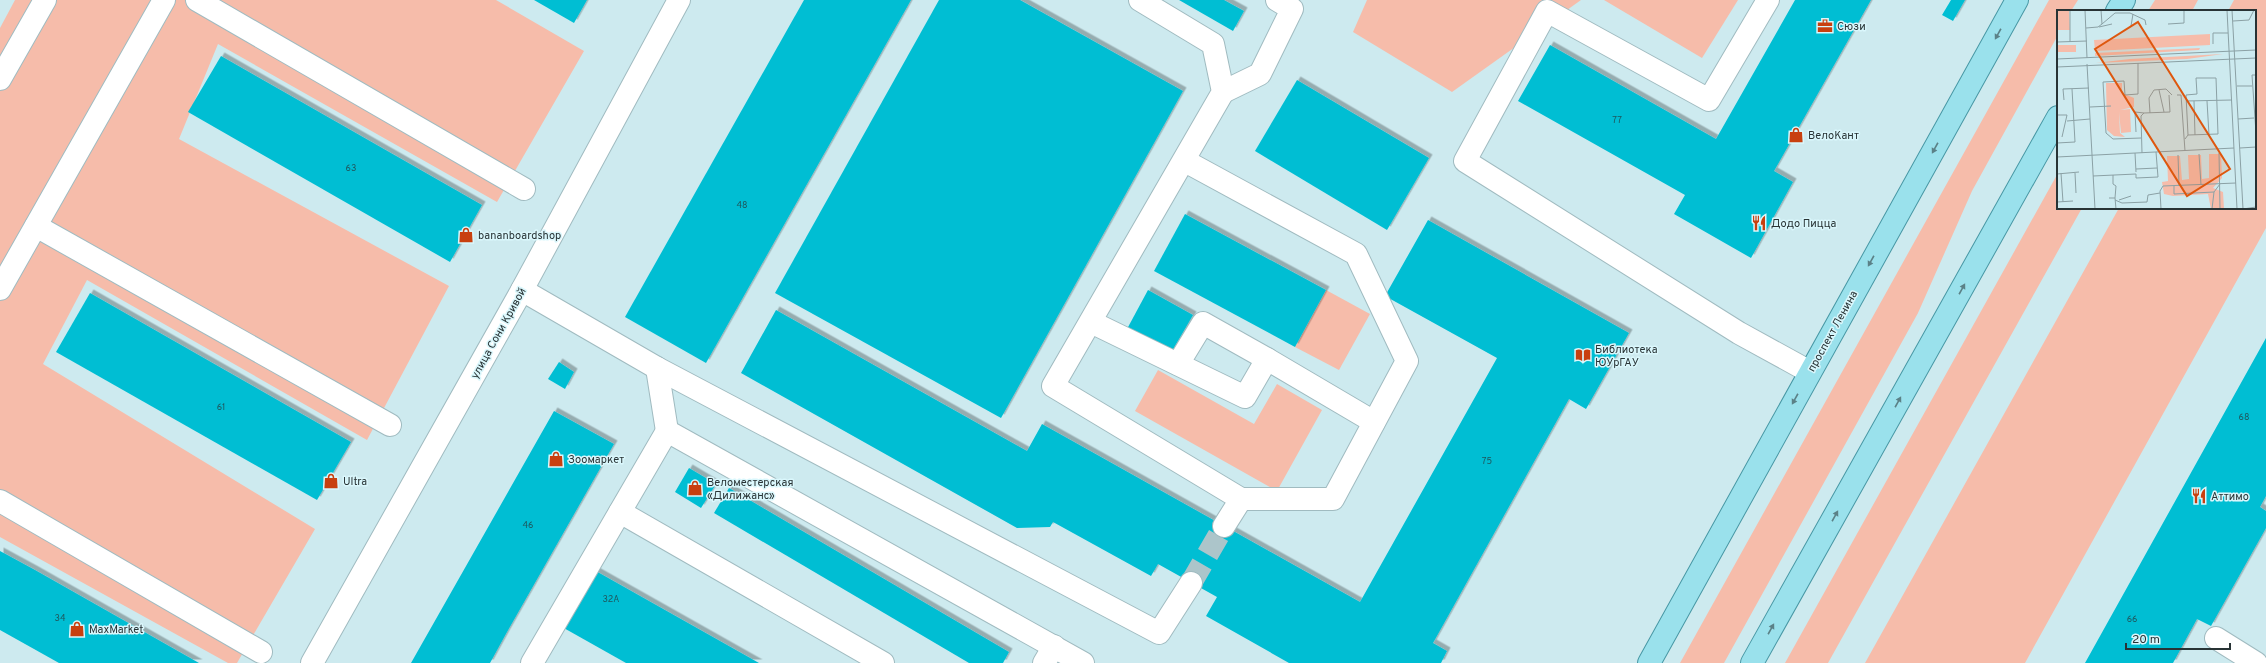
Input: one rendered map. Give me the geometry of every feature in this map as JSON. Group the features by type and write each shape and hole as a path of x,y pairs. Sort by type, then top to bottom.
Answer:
{"main road":[{"name":"проспект Ленина","path":"1649,663 2017,0"},
{"path":"2118,10 2124,0"},
{"path":"1752,663 2057,119"}],"street":[{"path":"0,79 45,0"},
{"path":"0,289 164,0"},
{"path":"197,0 524,188"},
{"name":"улица Сони Кривой","path":"312,663 522,290 679,0"},
{"path":"1140,0 1213,44 1223,92"},
{"path":"1185,160 1356,254 1407,361 1333,499 1240,499 1054,386 1223,92 1260,74 1292,9 1277,0"},
{"path":"1768,0 1709,100 1547,11 1465,161 1739,333 1810,372"},
{"path":"36,226 390,425"},
{"path":"522,290 657,368 1159,633 1191,583"},
{"path":"1091,322 1245,397 1267,359"},
{"path":"1178,364 1203,323 1374,422"},
{"path":"532,663 667,431 657,368"},
{"path":"667,431 1049,654 1084,663"},
{"path":"1224,526 1240,499"},
{"path":"0,501 261,652"},
{"path":"620,512 883,663"},
{"path":"2216,638 2256,663"}],"shaded area":[{"path":"15,0 496,0 584,51 497,202 218,44 179,139 449,286 367,440 87,280 43,364 315,529 237,663 228,663 0,537 0,28"},
{"path":"1367,0 1581,0 1452,92 1353,32"},
{"path":"1604,0 1738,0 1702,58"},
{"path":"2049,0 2078,0 2072,10 2057,10 2057,37 1972,191 1918,313 1724,663 1680,663"},
{"path":"2155,0 2198,0 2193,10 2149,10"},
{"path":"2234,0 2266,0 2266,228 2025,663 1865,663 2118,209 2256,209 2256,10 2229,10"},
{"path":"2057,175 2057,209 2081,209 1828,663 1785,663"},
{"path":"1326,290 1370,314 1339,370 1295,347"},
{"path":"1158,370 1254,424 1277,384 1322,410 1277,491 1135,411"}],"building":[{"path":"534,0 587,0 574,23"},
{"path":"804,0 911,0 706,363 625,317"},
{"path":"939,0 1020,0 1183,91 1001,418 775,293"},
{"path":"1179,0 1224,0 1244,11 1233,31"},
{"path":"1795,0 1871,0 1774,171 1793,182 1751,258 1674,214 1685,195 1518,101 1550,45 1716,139"},
{"path":"1951,0 1965,0 1953,21 1942,15"},
{"path":"221,56 482,205 450,262 188,112"},
{"path":"1297,80 1429,158 1387,230 1255,151"},
{"path":"1185,214 1326,290 1295,347 1154,271"},
{"path":"1428,220 1629,333 1586,409 1569,399 1433,643 1447,651 1441,663 1289,663 1206,616 1217,597 1158,564 1151,576 1053,522 1050,527 1017,528 741,373 776,310 1027,451 1042,424 1360,602 1497,358 1385,296"},
{"path":"1148,290 1193,315 1171,353 1127,329"},
{"path":"90,293 351,442 317,500 56,352"},
{"path":"2266,338 2266,496 2260,507 2266,511 2266,528 2211,626 2197,619 2173,663 2085,663"},
{"path":"559,362 574,372 565,389 548,379"},
{"path":"554,411 614,444 490,663 411,663"},
{"name":"Веломестерская «Дилижанс»","path":"689,468 716,484 701,508 675,492"},
{"path":"729,488 1009,652 1003,663 969,663 714,513"},
{"path":"0,551 199,663 59,663 0,630"},
{"path":"594,570 759,663 626,663 562,627"}],"tunnel":[{"path":"1191,583 1224,526"}],"place":[{"name":"Сюзи","path":"1825,26"},
{"name":"ВелоКант","path":"1796,135"},
{"name":"Додо Пицца","path":"1759,223"},
{"name":"bananboardshop","path":"466,235"},
{"name":"Библиотека ЮУрГАУ","path":"1583,355"},
{"name":"Зоомаркет","path":"556,459"},
{"name":"Ultra","path":"331,481"},
{"name":"Веломестерская «Дилижанс»","path":"695,488"},
{"name":"Аттимо","path":"2199,496"},
{"name":"MaxMarket","path":"77,629"}]}
